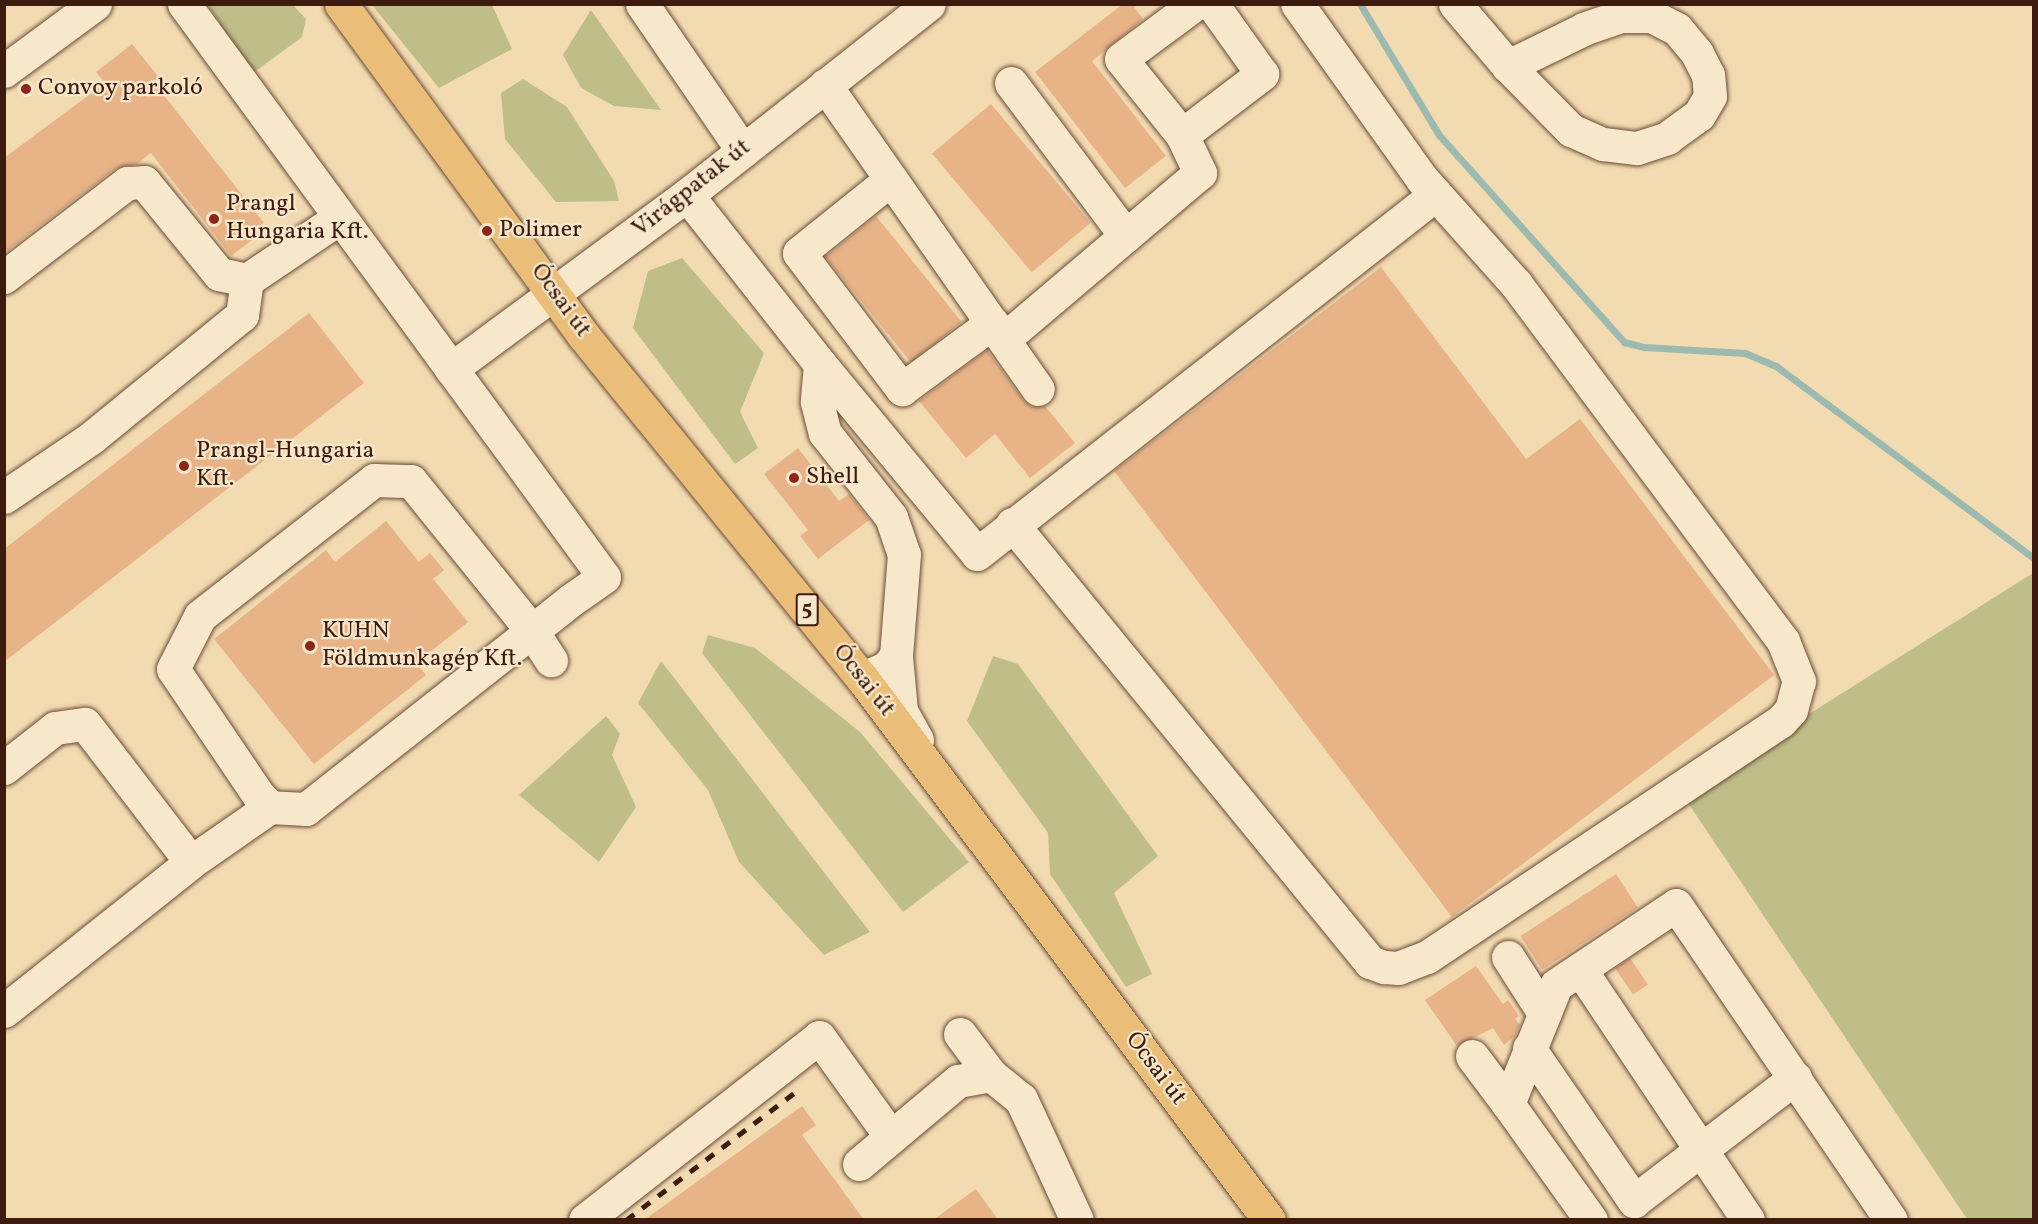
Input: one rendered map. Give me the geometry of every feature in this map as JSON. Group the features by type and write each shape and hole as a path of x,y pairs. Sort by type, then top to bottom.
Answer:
{"main road":[{"name":"Ócsai út","path":"341,4 583,335 862,678 1256,1212"}],"street":[{"path":"4,71 95,4"},
{"path":"4,1011 191,862 270,807 306,809 604,577 184,4"},
{"path":"642,4 743,151"},
{"name":"Virágpatak út","path":"451,369 687,195 929,4"},
{"path":"891,179 799,254 902,389 998,331 1126,236 1200,173 1182,135 1121,59 1155,16 1195,4"},
{"path":"1182,135 1262,74 1212,4"},
{"path":"1012,524 1371,962 1384,967 1398,968 1427,957 1781,722 1791,710 1799,681 1783,641 1516,285 1436,194 1297,4"},
{"path":"1455,4 1508,66 1570,130 1603,144 1637,148 1667,138 1699,115 1710,96 1708,75 1697,53 1677,29 1652,16 1628,10 1508,66"},
{"path":"1011,83 1126,236"},
{"path":"825,85 1038,389"},
{"path":"4,277 127,183 144,182 219,274 248,280 339,218"},
{"path":"687,195 819,364 977,554 1012,524 1436,194"},
{"path":"4,497 91,438 242,315 248,280"},
{"path":"819,364 817,402 825,433 891,517 902,540 904,571 896,656 901,711 957,805"},
{"path":"270,807 173,669 200,616 374,480 411,481 532,631 551,660"},
{"path":"862,678 885,668 896,656"},
{"path":"4,768 55,728 85,724 191,862"},
{"path":"1508,1104 1556,985 1676,905 1891,1220"},
{"path":"1508,957 1544,1013"},
{"path":"1580,969 1748,1220"},
{"path":"960,1034 991,1076 1021,1099 1077,1220"},
{"path":"585,1220 819,1037 891,1137"},
{"path":"1529,1048 1629,1214 1700,1150 1794,1078"},
{"path":"1472,1056 1591,1220"},
{"path":"859,1164 958,1082 991,1076"}],"shaded area":[{"path":"208,5 293,5 306,19 302,37 253,73"},
{"path":"372,5 492,5 512,49 439,88"},
{"path":"591,10 661,110 614,106 581,88 563,55"},
{"path":"523,79 567,107 614,181 619,201 556,202 505,139 501,93"},
{"path":"682,258 764,353 740,412 758,448 735,464 633,328 648,271"},
{"path":"2033,573 2033,1219 1967,1219 1682,794"},
{"path":"708,635 755,648 860,732 969,862 903,912 702,653"},
{"path":"993,656 1018,664 1158,856 1114,893 1152,974 1126,987 1050,874 1048,833 967,721"},
{"path":"661,661 870,932 824,955 739,862 708,790 638,703"},
{"path":"606,716 620,734 612,755 636,807 599,862 519,795"}],"building":[{"path":"1123,4 1132,4 1143,19 1092,61 1166,156 1125,188 1035,72"},
{"path":"132,44 165,85 159,89 268,228 231,256 151,153 137,164 116,168 4,253 4,158 105,83 96,72"},
{"path":"991,104 1091,223 1032,272 932,153"},
{"path":"876,216 962,322 911,363 825,257"},
{"path":"1381,267 1526,459 1580,419 1774,675 1452,917 1114,471"},
{"name":"Prangl-Hungaria Kft.","path":"309,313 364,383 4,662 4,549"},
{"path":"987,350 1023,400 1031,406 1045,406 1075,443 1030,478 995,434 966,458 919,401"},
{"path":"798,448 839,501 849,494 869,520 818,559 800,536 808,530 764,474"},
{"name":"KUHN Földmunkagép Kft.","path":"386,521 419,562 430,553 444,570 433,579 468,622 416,663 426,675 314,764 214,639 326,550 335,562"},
{"path":"1616,874 1638,908 1542,970 1520,936"},
{"path":"1630,958 1648,985 1633,995 1615,968"},
{"path":"1476,966 1503,1004 1508,1000 1519,1016 1515,1019 1520,1025 1515,1036 1504,1045 1493,1028 1457,1046 1425,1000"},
{"path":"802,1106 816,1125 802,1135 864,1220 644,1220"},
{"path":"976,1189 998,1220 933,1220"}],"waterway":[{"path":"1360,4 1439,135 1624,342 1644,347 1745,353 1776,366 2034,558"}],"railway":[{"path":"626,1220 798,1090"}],"place":[{"name":"Convoy parkoló","path":"26,89"},
{"name":"Prangl Hungaria Kft.","path":"214,219"},
{"name":"Polimer","path":"487,231"},
{"name":"Prangl-Hungaria Kft.","path":"184,466"},
{"name":"Shell","path":"794,478"},
{"name":"KUHN Földmunkagép Kft.","path":"310,646"}]}
